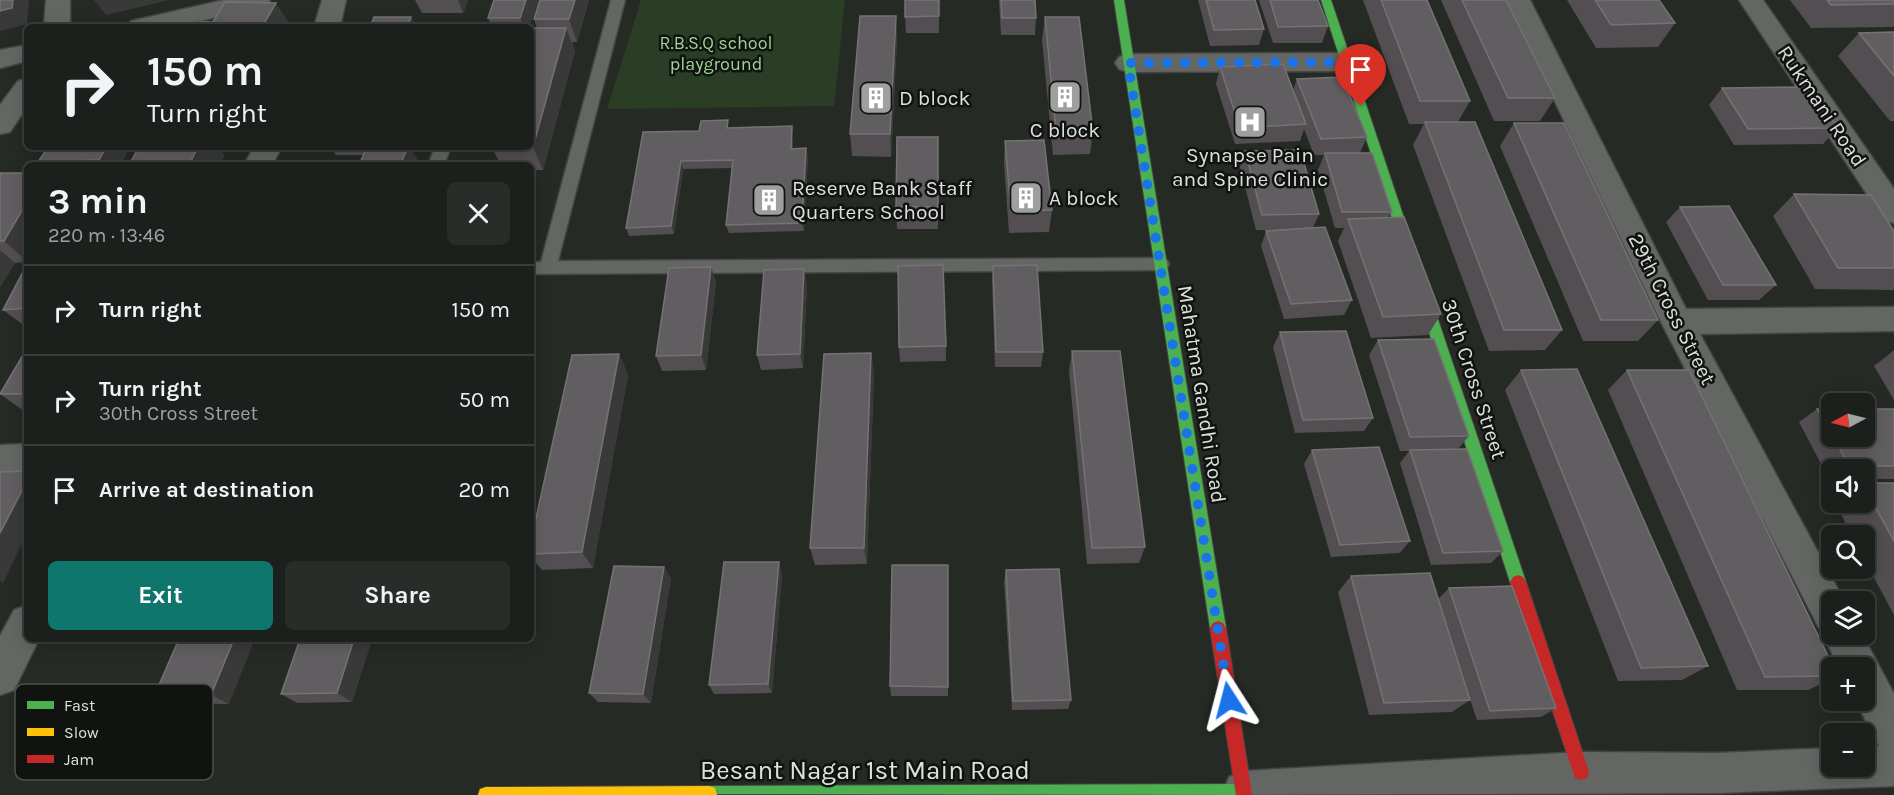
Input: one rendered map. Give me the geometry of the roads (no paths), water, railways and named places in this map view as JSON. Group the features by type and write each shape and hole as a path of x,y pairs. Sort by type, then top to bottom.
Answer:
{"street":[{"path":"57,24 58,0"},
{"path":"153,24 258,0"},
{"path":"328,24 334,0"},
{"name":"Mahatma Gandhi Road","path":"1119,0 1244,793"},
{"name":"30th Cross Street","path":"1326,0 1581,772"},
{"name":"29th Cross Street","path":"1518,0 1677,322 1821,594"},
{"name":"Rukmani Road","path":"1751,0 1894,212"},
{"path":"0,59 24,54"},
{"path":"1128,63 1346,62"},
{"path":"0,125 24,91"},
{"path":"1677,322 1894,319"},
{"path":"0,460 24,459"},
{"path":"0,676 24,628"},
{"path":"1875,699 1894,734"},
{"path":"1244,793 1581,772 1723,784 1894,766"},
{"name":"Besant Nagar 1st Main Road","path":"486,795 1244,793"}],"lane":[{"path":"548,268 618,0"},
{"path":"534,268 1161,264"}],"place":[{"name":"C block","path":"1065,97"},
{"name":"D block","path":"876,98"},
{"name":"Synapse Pain and Spine Clinic","path":"1250,122"},
{"name":"A block","path":"1026,198"},
{"name":"Reserve Bank Staff Quarters School","path":"769,200"}],"park label":[{"name":"R.B.S.Q school playground","path":"716,53"}]}
